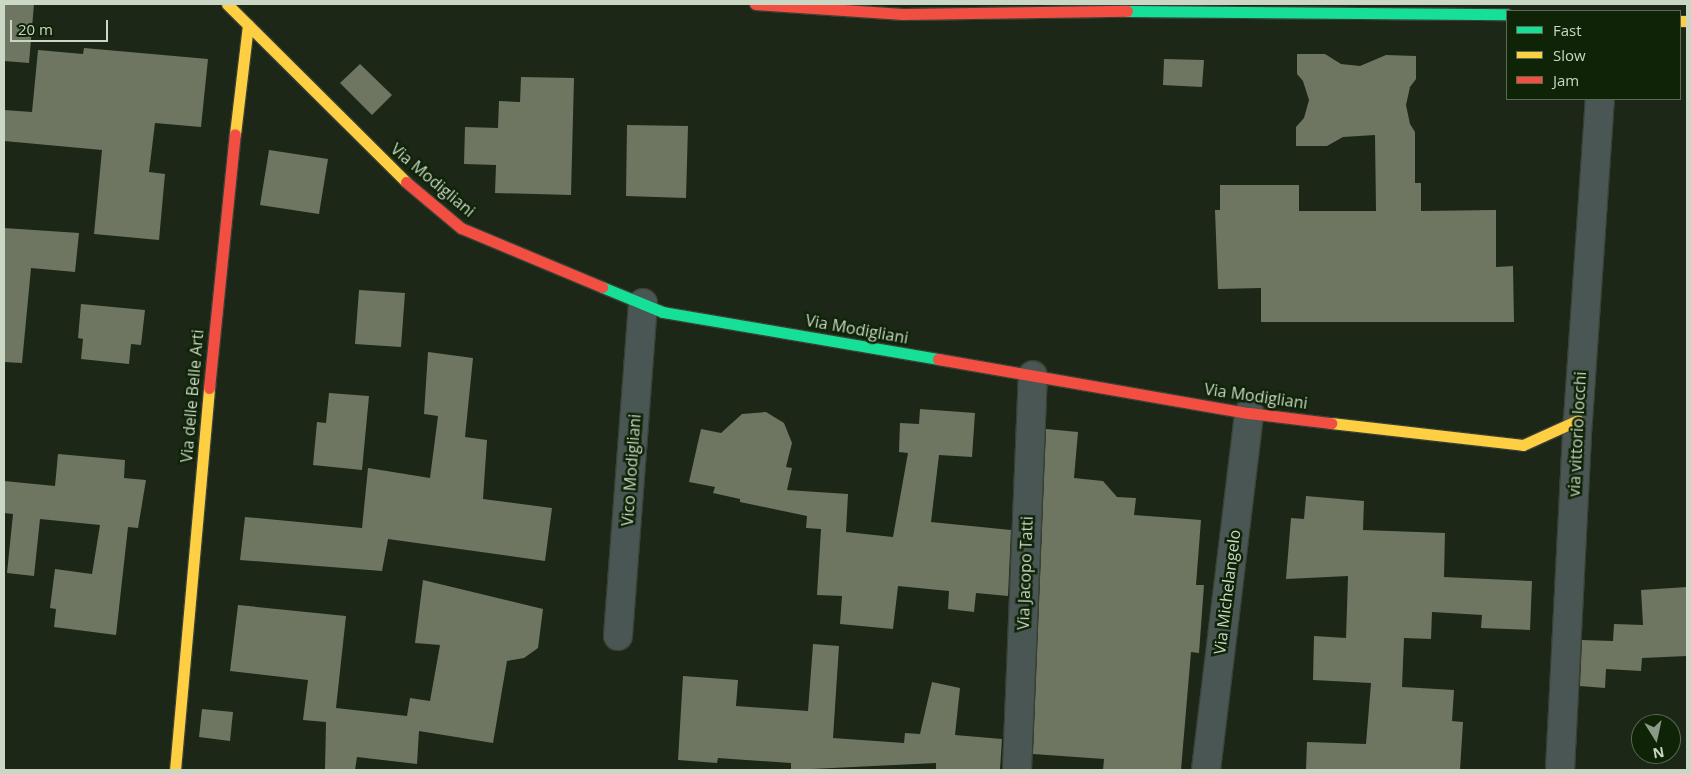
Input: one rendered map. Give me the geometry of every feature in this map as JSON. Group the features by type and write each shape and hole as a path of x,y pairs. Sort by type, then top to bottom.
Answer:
{"street":[{"name":"Via Modigliani","path":"227,4 391,169 461,228 663,312 1249,413 1524,445 1578,420"},
{"path":"755,4 903,14 1074,11 1506,14"},
{"name":"Via delle Belle Arti","path":"174,770 221,246 248,25"},
{"name":"via vittorio locchi","path":"1560,770 1578,420 1600,100"},
{"name":"Vico Modigliani","path":"618,636 643,303"},
{"name":"Via Jacopo Tatti","path":"1017,770 1034,376"},
{"name":"Via Michelangelo","path":"1206,770 1249,413"}],"building":[{"path":"4,4 34,4 29,63 4,61"},
{"path":"84,48 208,59 201,127 155,123 149,172 165,174 159,240 94,234 102,150 4,141 4,110 32,112 38,50 83,54"},
{"path":"1297,54 1325,54 1341,64 1360,66 1386,55 1416,56 1416,79 1410,87 1406,105 1410,124 1415,132 1415,183 1421,183 1421,211 1496,210 1496,267 1513,266 1514,322 1261,322 1261,288 1218,289 1215,210 1220,210 1220,185 1299,185 1299,211 1376,211 1375,135 1343,137 1327,146 1296,146 1296,127 1304,118 1309,100 1303,81 1297,74"},
{"path":"1164,59 1204,60 1202,87 1163,85"},
{"path":"360,64 392,95 372,115 340,83"},
{"path":"521,77 574,78 571,195 495,193 496,165 464,164 465,127 498,128 499,101 520,102"},
{"path":"627,125 688,126 686,198 626,196"},
{"path":"269,150 328,159 319,214 260,205"},
{"path":"4,228 79,233 75,272 31,268 22,363 4,362"},
{"path":"359,290 405,293 401,347 355,344"},
{"path":"81,304 145,310 141,345 131,344 129,364 81,359 83,339 78,338"},
{"path":"428,352 473,358 465,437 487,440 483,499 552,508 545,561 388,539 382,571 240,560 245,517 362,528 368,468 430,478 438,416 424,414"},
{"path":"329,393 369,396 362,470 313,465 317,422 326,423"},
{"path":"920,409 975,413 972,457 939,455 931,522 1011,530 1008,596 976,593 974,612 948,609 949,591 898,586 893,629 840,624 842,596 817,595 821,529 806,528 807,516 740,502 740,499 713,493 715,487 689,482 701,429 721,433 742,414 766,412 784,423 792,443 786,467 792,468 787,490 848,494 846,532 893,537 908,453 899,452 900,423 919,424"},
{"path":"1046,429 1078,432 1074,478 1103,481 1117,497 1136,498 1134,515 1201,520 1196,585 1204,585 1199,653 1191,652 1181,770 1103,770 1104,759 1033,754"},
{"path":"58,454 125,460 124,478 146,480 138,528 128,527 116,635 54,627 56,609 50,608 55,569 92,574 100,525 40,519 34,576 7,573 13,514 4,513 4,481 55,486"},
{"path":"1306,496 1364,501 1363,530 1445,533 1444,577 1532,581 1530,630 1481,628 1482,615 1432,612 1431,639 1404,638 1402,687 1454,690 1452,721 1463,722 1460,770 1306,770 1307,742 1366,744 1371,683 1313,680 1314,636 1346,638 1348,576 1286,579 1291,518 1304,519"},
{"path":"423,580 543,609 538,648 524,658 507,661 493,743 419,731 417,764 357,757 355,770 325,770 326,722 303,720 308,680 230,671 238,605 346,616 336,708 407,716 410,698 430,701 440,645 415,643"},
{"path":"1687,587 1687,656 1642,658 1641,671 1606,669 1605,688 1580,686 1582,640 1613,641 1614,624 1643,625 1641,590"},
{"path":"813,644 839,646 833,738 904,743 905,733 920,734 932,682 960,688 955,735 1002,739 1000,770 936,770 936,763 791,770 791,763 718,758 717,763 678,760 683,676 738,680 736,706 808,711"},
{"path":"202,709 233,712 230,741 199,737"}],"traffic: fast":[{"path":"1127,11 1506,14"},
{"path":"602,287 663,312 938,359"}],"traffic: slow":[{"path":"227,4 406,182"},
{"path":"1681,21 1687,21"},
{"path":"235,134 248,25"},
{"path":"175,770 209,388"},
{"path":"1331,423 1523,445 1578,420"}],"traffic: jam":[{"path":"755,4 903,14 1127,11"},
{"path":"209,388 235,134"},
{"path":"406,182 461,228 602,287"},
{"path":"938,359 1249,413 1331,423"}]}
